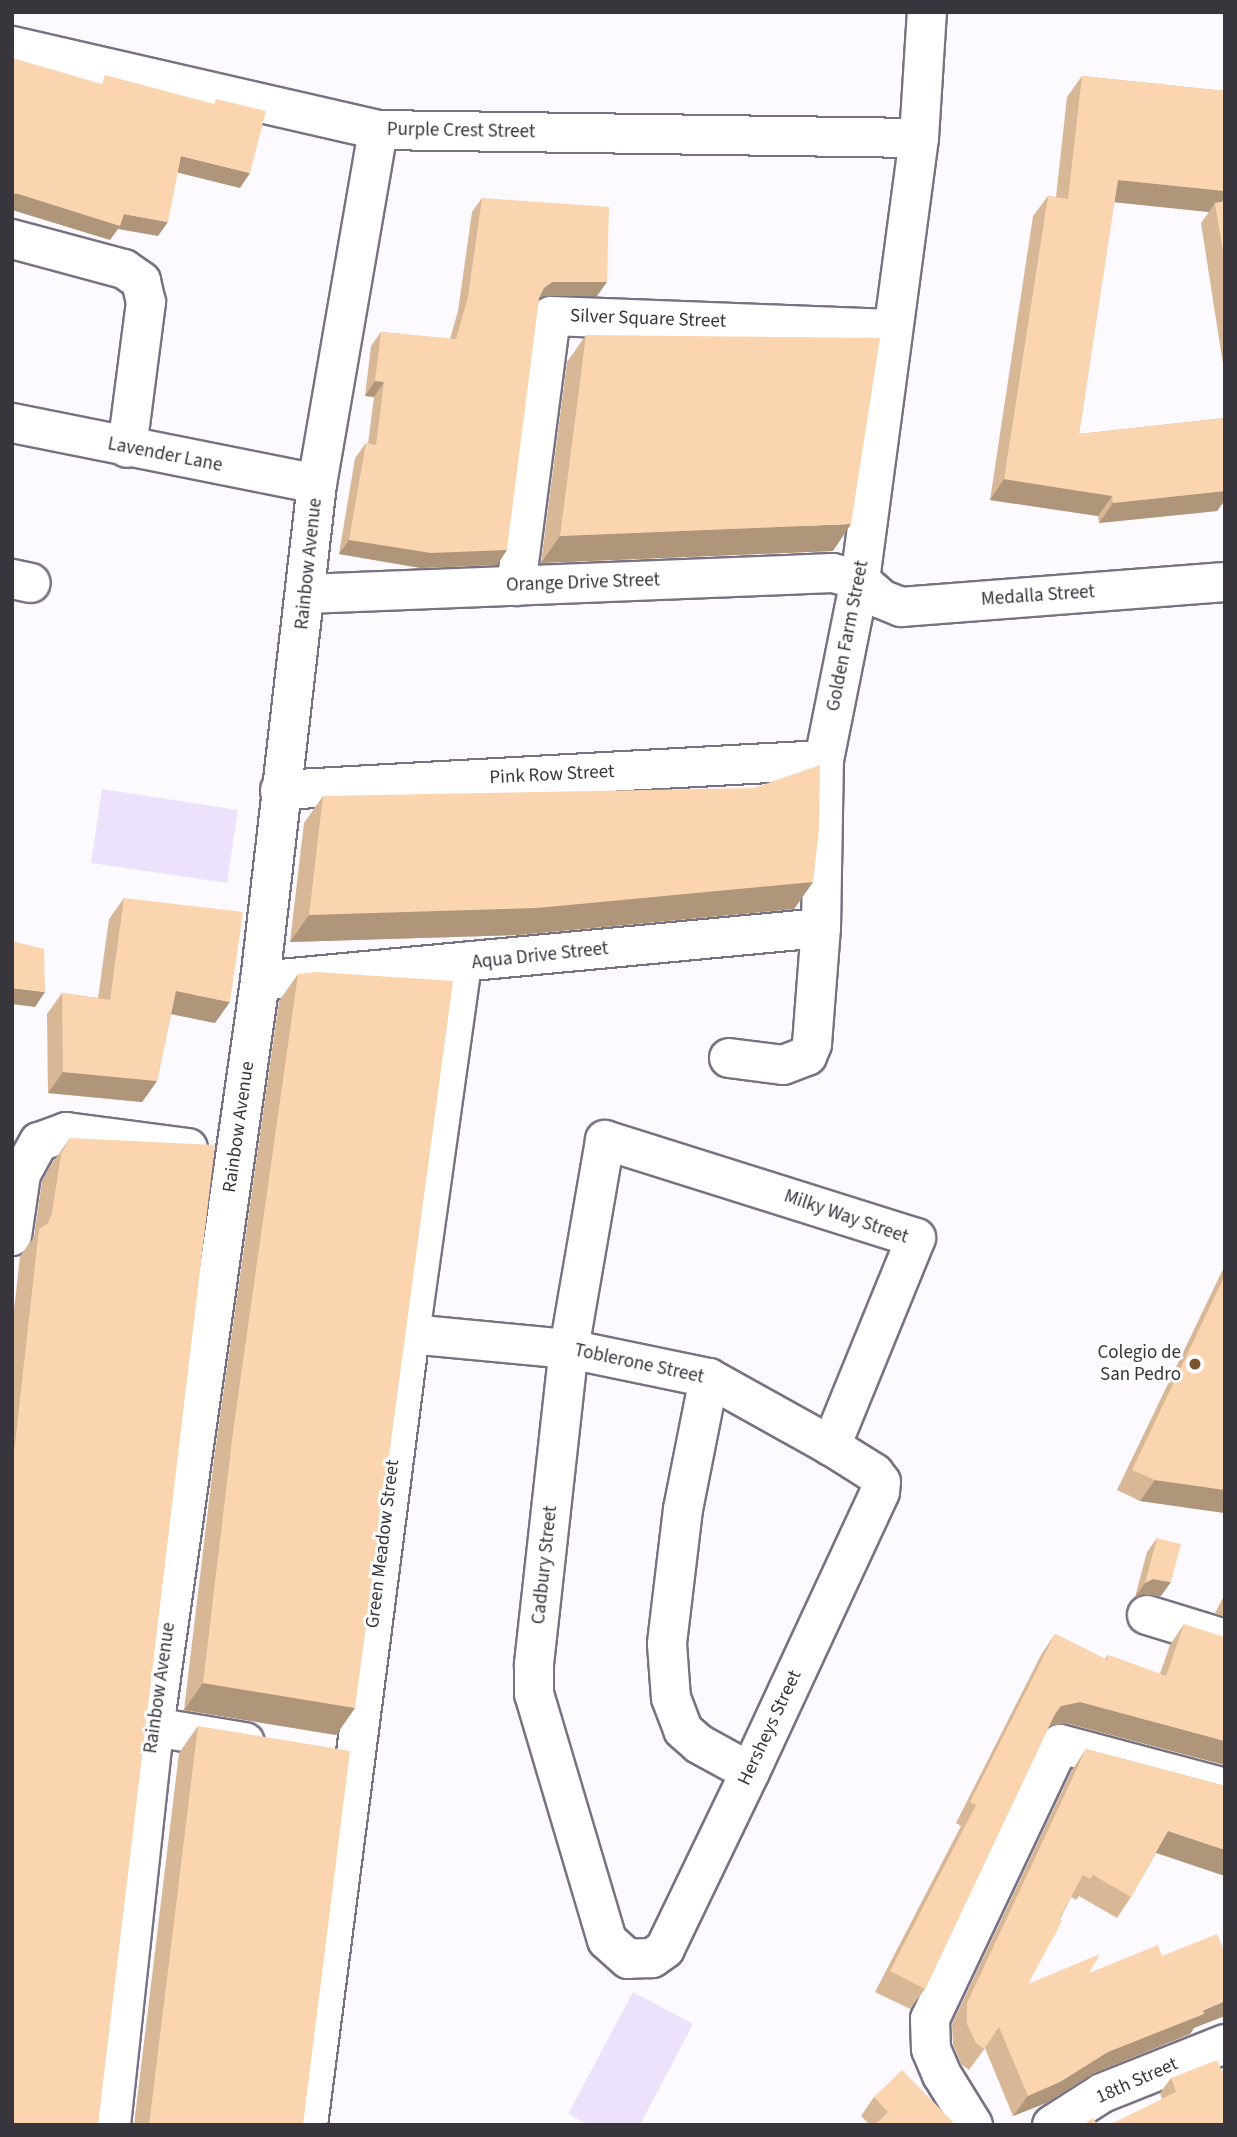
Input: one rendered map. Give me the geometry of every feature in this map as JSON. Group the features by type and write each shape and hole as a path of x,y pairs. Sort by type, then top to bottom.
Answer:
{"street":[{"name":"Golden Farm Street","path":"729,1058 783,1065 807,1056 812,1044 821,928 824,760 860,580 919,138 927,12"},
{"name":"Purple Crest Street","path":"12,46 378,130 919,138"},
{"name":"Rainbow Avenue","path":"111,2125 154,1727 260,982 317,484 378,130"},
{"path":"12,239 124,269 141,281 146,302 127,448"},
{"name":"Silver Square Street","path":"516,586 551,316 892,328"},
{"name":"Lavender Lane","path":"12,423 317,484"},
{"name":"Orange Drive Street","path":"306,594 833,573 860,580"},
{"name":"Medalla Street","path":"860,580 881,599 901,607 1225,582"},
{"name":"Pink Row Street","path":"280,790 824,760"},
{"name":"Aqua Drive Street","path":"260,982 821,928"},
{"name":"Green Meadow Street","path":"308,2125 410,1334 462,963"},
{"path":"12,1236 21,1174 38,1142 66,1132 235,1154"},
{"name":"Cadbury Street","path":"605,1140 569,1349 534,1664 534,1694 607,1940 628,1959 643,1961"},
{"name":"Milky Way Street","path":"605,1140 916,1238 831,1446"},
{"name":"Toblerone Street","path":"410,1334 569,1349 709,1378 831,1446 874,1473 881,1482"},
{"path":"709,1378 683,1509 667,1644 671,1698 682,1730 699,1744 750,1772"},
{"name":"Hersheys Street","path":"643,1961 665,1949 880,1492 881,1482"},
{"path":"1147,1615 1225,1639"},
{"path":"154,1727 275,1747"},
{"path":"974,2125 942,2075 931,2049 930,2019 1060,1745 1225,1788"},
{"path":"315,1754 356,1760"},
{"name":"18th Street","path":"1052,2125 1102,2093 1225,2044"}],"shaded area":[{"path":"102,789 238,810 227,883 91,863"},
{"path":"633,1992 693,2024 640,2125 589,2125 568,2114"}],"building":[{"path":"12,58 102,84 105,75 214,104 216,99 266,111 250,173 181,156 168,222 124,214 120,226 15,193 13,198"},
{"path":"1082,76 1225,91 1225,191 1118,180 1079,434 1225,418 1225,491 1113,503 1112,496 1004,479 1048,196 1068,199"},
{"path":"482,198 609,207 607,282 552,282 544,288 539,298 507,550 431,553 349,540 366,443 376,445 384,382 375,381 381,332 456,339 468,297"},
{"path":"1225,201 1225,264 1215,203"},
{"path":"586,335 880,338 851,524 560,536"},
{"path":"820,765 819,830 813,882 537,908 309,915 323,796 754,788"},
{"path":"124,898 243,912 230,1002 176,991 157,1081 63,1072 62,993 110,1000"},
{"path":"12,941 44,949 45,992 12,988"},
{"path":"316,972 453,981 355,1708 203,1683 233,1432 298,974"},
{"path":"70,1138 215,1145 98,2125 12,2125 12,1470 39,1229 48,1223 52,1213 61,1154"},
{"path":"1225,1275 1225,1490 1155,1480 1132,1470"},
{"path":"1157,1538 1181,1544 1171,1582 1153,1579 1145,1583"},
{"path":"1184,1624 1225,1637 1225,1741 1080,1702 1061,1706 925,1989 890,1971 976,1805 970,1802 1055,1634 1107,1660 1108,1655 1166,1676"},
{"path":"198,1726 350,1751 303,2125 149,2125"},
{"path":"1086,1749 1225,1786 1225,1850 1168,1831 1131,1897 1093,1875 1090,1879 1083,1875 1028,1984 1100,1954 1089,1973 1158,1945 1162,1956 1217,1934 1225,1953 1225,2001 1203,2010 1204,2014 1108,2052 1060,2082 1028,2096 999,2027 984,2049 976,2043 967,2024 967,2003"},
{"path":"1217,2060 1222,2071 1225,2070 1225,2125 1109,2125 1176,2092 1171,2078"},
{"path":"902,2070 953,2122 951,2125 875,2125 888,2112 874,2097"},
{"path":"1093,2118 1098,2125 1083,2125"}],"place":[{"name":"Colegio de San Pedro","path":"1195,1364"}]}
